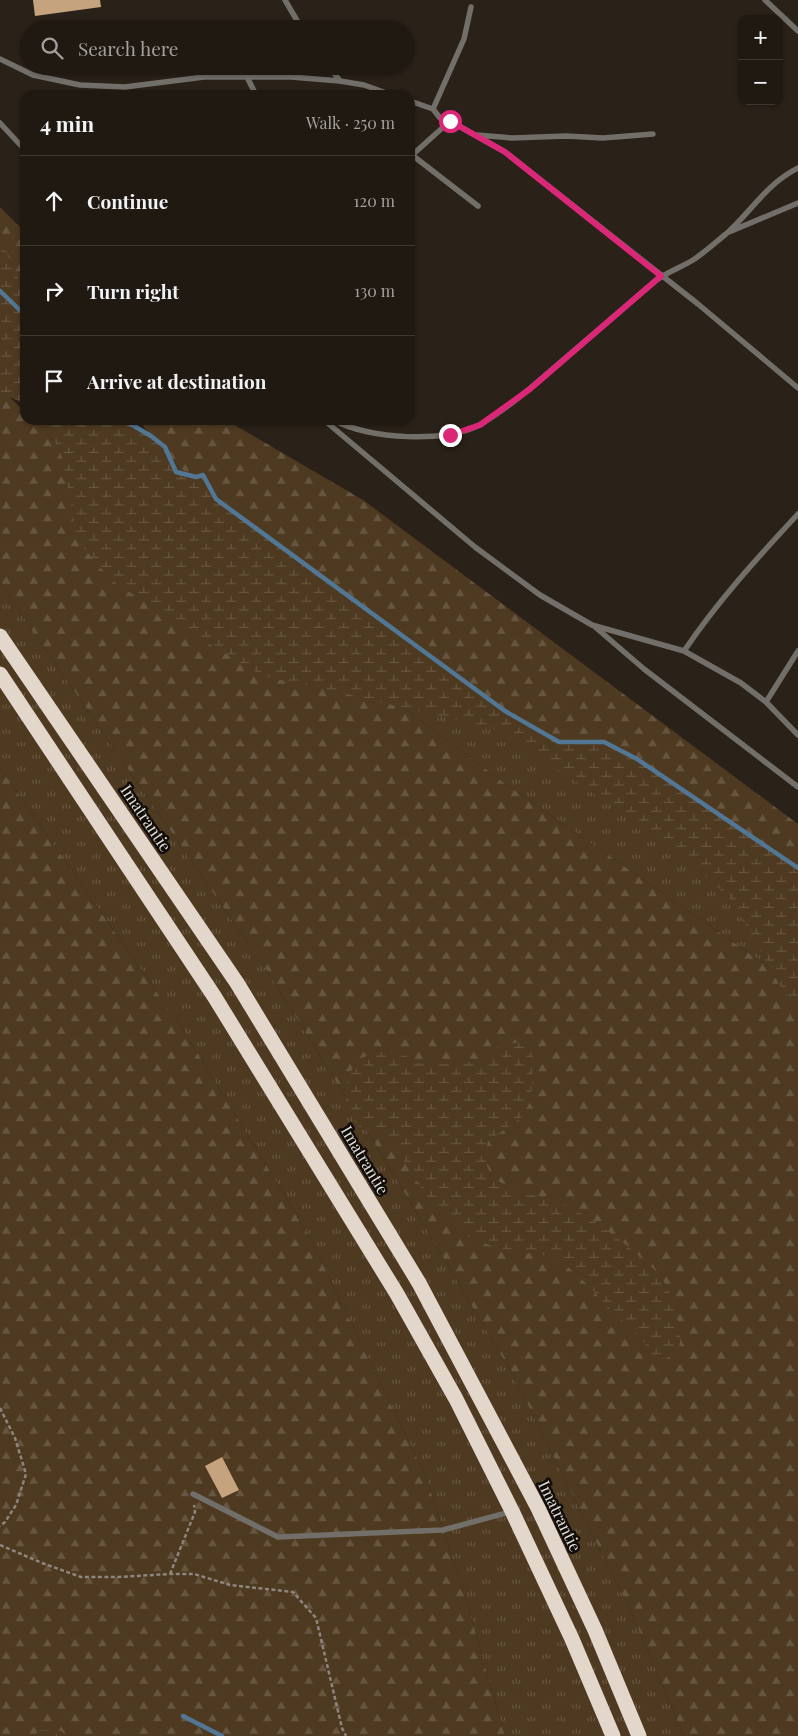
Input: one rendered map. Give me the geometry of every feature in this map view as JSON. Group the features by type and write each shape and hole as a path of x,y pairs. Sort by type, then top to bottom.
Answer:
{"highway":[{"name":"Imatrantie","path":"0,636 237,983 419,1283 538,1508 595,1630 639,1736"},
{"path":"0,674 214,996 397,1294 456,1399 512,1511 572,1640 613,1736"}],"lane":[{"path":"285,0 297,20"},
{"path":"765,0 798,31"},
{"path":"433,109 464,39 471,8"},
{"path":"0,59 20,69"},
{"path":"33,75 80,85 125,86 204,77 291,77 340,80 376,90"},
{"path":"336,75 340,80"},
{"path":"247,77 254,90"},
{"path":"415,103 433,109 440,118 450,121 505,152 698,304 798,388"},
{"path":"415,152 450,121"},
{"path":"0,123 20,145"},
{"path":"475,135 512,138 566,136 603,138 653,134"},
{"path":"415,159 478,206"},
{"path":"344,425 371,433 421,437 450,435 480,425 530,389 661,276 694,259 727,233 762,194 785,175 798,168"},
{"path":"727,233 798,203"},
{"path":"330,425 475,547 540,595 592,625 652,675 798,787"},
{"path":"684,651 708,616 798,514"},
{"path":"592,625 684,651 741,684 766,702 798,736"},
{"path":"766,702 798,652"},
{"path":"193,1494 278,1537 443,1530 512,1511"}],"path":[{"path":"0,1408 15,1438 26,1474 16,1505 5,1522 0,1526"},
{"path":"170,1574 195,1512"},
{"path":"0,1544 42,1563 82,1576 118,1577 194,1574 230,1585 293,1592 316,1618 342,1728 346,1736"}],"green space":[{"path":"0,207 20,227 20,304 0,286"},
{"path":"0,238 20,282 20,401 0,394"},
{"path":"0,388 20,407 20,425 38,425 90,475 510,787 798,987 798,1736 684,1736 633,1616 513,1375 396,1178 267,971 0,583"},
{"path":"38,425 135,425 178,466 664,791 798,987 510,787 90,475"},
{"path":"46,425 132,425 165,447 176,472 196,477 203,475 216,499 505,711 559,742 604,742 637,759 798,868 798,1010 780,986 731,899 690,863 612,806 498,730 317,687 265,677 214,647 111,580 82,546 75,529 61,454"},
{"path":"142,425 235,425 363,500 798,824 798,891 527,731 178,466"},
{"path":"0,583 267,971 396,1178 513,1375 633,1616 684,1736 505,1736 469,1610 426,1477 307,1232 184,1031 0,768"},
{"path":"0,768 184,1031 307,1232 426,1477 469,1610 505,1736 0,1736"},
{"path":"515,1043 527,1043 533,1057 531,1100 522,1117 488,1141 486,1163 493,1176 506,1186 574,1209 632,1249 656,1271 669,1293 678,1318 680,1334 678,1352 665,1359 652,1355 642,1339 568,1267 548,1256 508,1250 486,1244 465,1235 425,1194 389,1138 359,1127 350,1114 345,1097 349,1074 359,1059 377,1052 396,1052 419,1063 447,1064 490,1060 498,1047"},
{"path":"39,1730 61,1731 67,1736 34,1736"}],"building":[{"path":"33,0 100,0 101,7 35,16"},
{"path":"222,1457 239,1490 222,1498 205,1466"}],"waterway":[{"path":"0,291 20,310"},
{"path":"132,425 165,447 176,472 196,477 203,475 216,499 505,711 559,742 604,742 637,759 798,868"},
{"path":"183,1716 222,1736"}],"route":[{"path":"450,121 505,152 661,276 530,389 480,425 450,435"}]}
